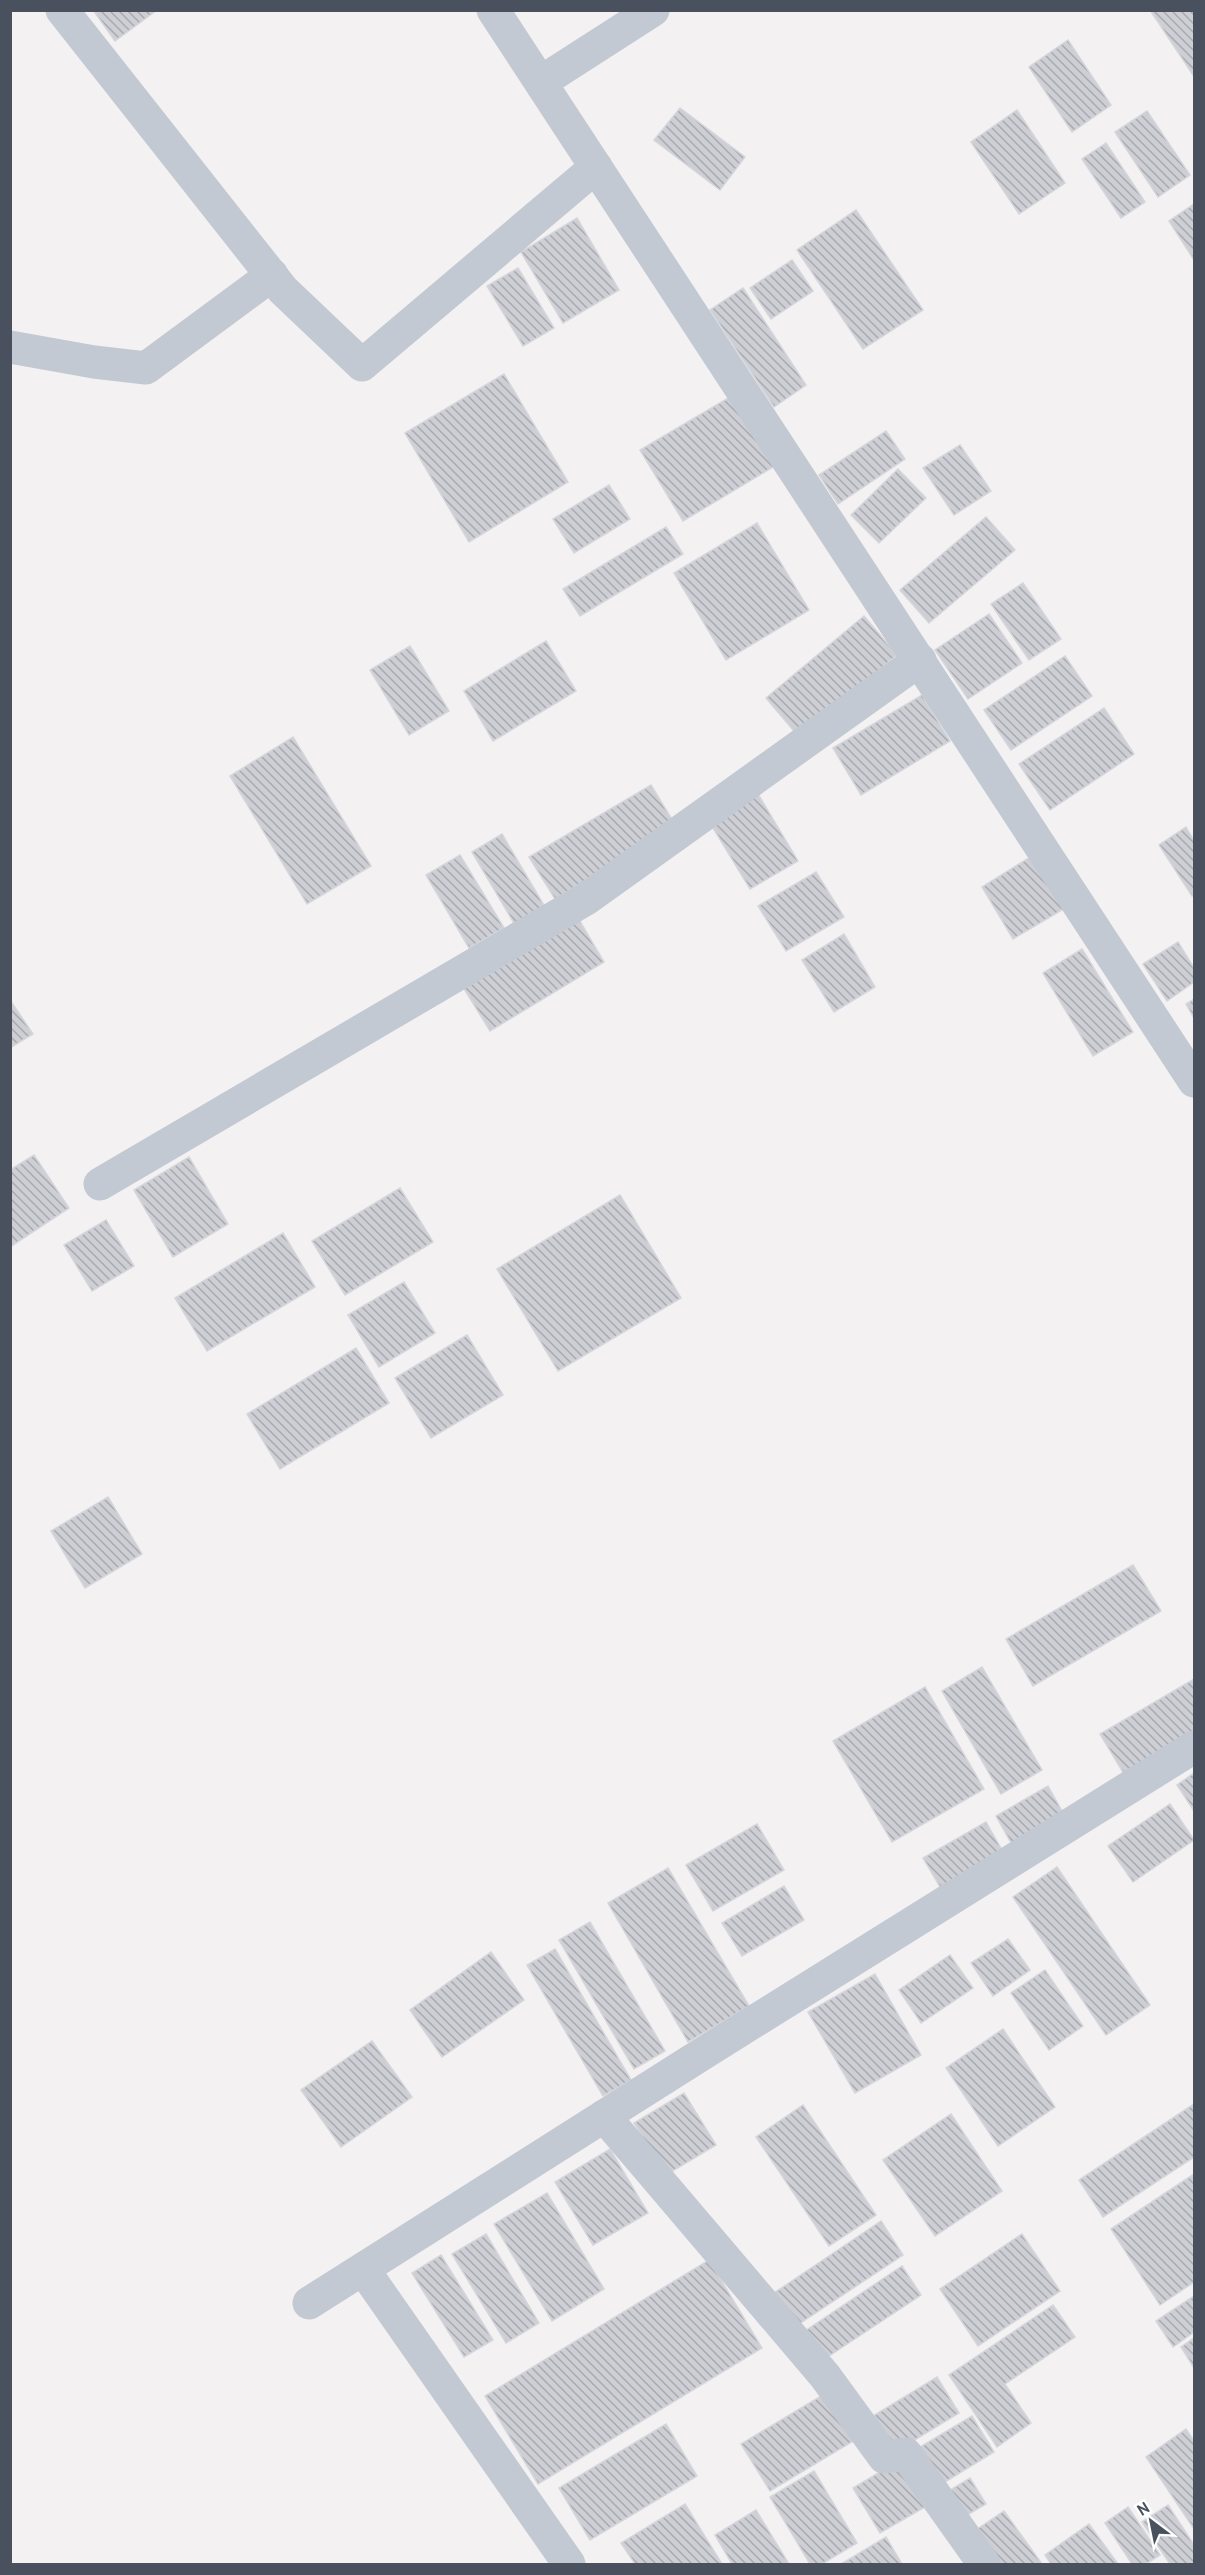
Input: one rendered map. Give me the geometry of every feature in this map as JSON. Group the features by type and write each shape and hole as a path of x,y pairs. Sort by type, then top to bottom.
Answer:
{"street":[{"path":"62,10 283,290 362,365 596,167"},
{"path":"493,10 1194,1081"},
{"path":"541,82 653,10"},
{"path":"10,347 93,362 146,368 272,275"},
{"path":"100,1184 586,899 920,660"},
{"path":"309,2303 1194,1747"},
{"path":"604,2116 825,2376 884,2457 906,2454 984,2565"},
{"path":"363,2269 569,2565"}],"building":[{"path":"93,10 157,10 115,41"},
{"path":"1150,10 1194,10 1194,75 1193,75"},
{"path":"1068,40 1111,105 1072,132 1029,67"},
{"path":"680,108 745,157 720,190 654,140"},
{"path":"1017,110 1065,183 1019,214 971,142"},
{"path":"1147,111 1190,175 1158,197 1115,132"},
{"path":"1106,143 1145,202 1121,218 1082,159"},
{"path":"1194,204 1194,260 1169,221"},
{"path":"856,210 923,310 863,349 797,250"},
{"path":"577,218 619,290 563,323 521,252"},
{"path":"792,260 813,291 771,319 750,288"},
{"path":"518,268 554,328 523,346 487,286"},
{"path":"743,288 806,385 774,407 710,310"},
{"path":"504,374 568,482 469,542 405,433"},
{"path":"735,394 778,464 683,521 640,450"},
{"path":"886,431 905,459 838,504 819,475"},
{"path":"960,445 991,491 954,515 923,468"},
{"path":"898,469 926,498 879,543 851,515"},
{"path":"609,485 630,519 574,553 553,519"},
{"path":"986,517 1015,550 929,623 900,590"},
{"path":"757,523 809,610 726,660 674,573"},
{"path":"666,527 683,554 580,616 563,589"},
{"path":"1023,583 1061,639 1029,660 991,604"},
{"path":"989,614 1022,663 968,699 935,650"},
{"path":"864,616 897,655 799,737 766,698"},
{"path":"546,641 576,691 493,741 464,691"},
{"path":"410,646 449,711 409,735 370,670"},
{"path":"1065,656 1092,696 1011,750 984,710"},
{"path":"922,695 950,741 861,795 833,748"},
{"path":"1104,708 1134,754 1050,810 1019,764"},
{"path":"293,737 371,866 307,904 230,776"},
{"path":"651,785 676,826 555,899 529,857"},
{"path":"758,794 798,861 750,889 710,823"},
{"path":"1186,827 1194,841 1194,894 1192,896 1159,845"},
{"path":"502,834 545,907 515,925 472,852"},
{"path":"1035,854 1067,907 1013,939 982,887"},
{"path":"460,855 504,928 469,948 426,875"},
{"path":"816,872 844,917 786,951 758,906"},
{"path":"578,918 604,962 490,1031 463,987"},
{"path":"844,934 875,987 834,1012 802,960"},
{"path":"1178,942 1194,968 1194,982 1167,1001 1143,964"},
{"path":"1082,949 1133,1032 1093,1056 1043,973"},
{"path":"1194,999 1194,1018 1186,1004"},
{"path":"10,1000 33,1034 10,1048"},
{"path":"34,1155 69,1208 10,1247 10,1170"},
{"path":"189,1157 228,1224 173,1257 134,1190"},
{"path":"400,1188 433,1242 345,1295 312,1241"},
{"path":"620,1195 681,1298 558,1371 497,1269"},
{"path":"106,1220 134,1266 92,1291 64,1245"},
{"path":"283,1233 315,1287 207,1351 175,1298"},
{"path":"404,1282 435,1333 379,1367 348,1315"},
{"path":"467,1335 503,1395 431,1438 395,1378"},
{"path":"356,1348 389,1403 280,1469 247,1414"},
{"path":"108,1497 142,1554 85,1588 51,1531"},
{"path":"1133,1565 1161,1611 1033,1686 1006,1639"},
{"path":"982,1667 1042,1770 1001,1794 942,1691"},
{"path":"1194,1679 1194,1740 1127,1779 1100,1734"},
{"path":"925,1687 984,1789 892,1842 833,1741"},
{"path":"1194,1773 1194,1811 1177,1785"},
{"path":"1048,1786 1067,1820 1015,1850 996,1816"},
{"path":"1170,1804 1194,1840 1133,1882 1108,1846"},
{"path":"986,1822 1006,1857 943,1892 923,1858"},
{"path":"757,1824 784,1870 713,1911 686,1865"},
{"path":"1057,1867 1150,2005 1106,2035 1013,1897"},
{"path":"668,1868 749,2006 688,2042 608,1903"},
{"path":"784,1886 804,1920 742,1956 722,1923"},
{"path":"590,1922 665,2051 634,2069 559,1940"},
{"path":"1008,1939 1030,1970 993,1996 971,1963"},
{"path":"555,1949 631,2080 603,2096 527,1965"},
{"path":"491,1952 524,2000 442,2057 410,2010"},
{"path":"950,1955 973,1988 921,2023 899,1990"},
{"path":"1045,1970 1083,2026 1049,2050 1011,1993"},
{"path":"875,1974 921,2055 855,2093 808,2012"},
{"path":"1003,2029 1055,2107 998,2146 946,2068"},
{"path":"372,2041 412,2097 341,2147 301,2090"},
{"path":"684,2093 716,2145 666,2175 634,2123"},
{"path":"1194,2104 1194,2157 1103,2217 1079,2180"},
{"path":"803,2105 876,2215 829,2246 756,2137"},
{"path":"951,2114 1002,2191 935,2236 883,2160"},
{"path":"610,2149 648,2213 593,2245 555,2182"},
{"path":"1194,2174 1194,2282 1160,2305 1111,2229"},
{"path":"547,2193 604,2289 552,2321 494,2224"},
{"path":"881,2221 903,2255 796,2326 774,2293"},
{"path":"486,2234 539,2323 506,2343 452,2254"},
{"path":"1022,2234 1060,2291 978,2346 940,2289"},
{"path":"441,2255 493,2340 464,2357 412,2273"},
{"path":"709,2260 762,2348 538,2484 485,2396"},
{"path":"902,2266 921,2295 823,2360 805,2331"},
{"path":"1194,2296 1194,2332 1173,2347 1156,2321"},
{"path":"1053,2305 1075,2337 1005,2384 1031,2423 997,2447 949,2375"},
{"path":"1194,2338 1194,2368 1181,2347"},
{"path":"937,2377 959,2413 895,2452 873,2416"},
{"path":"831,2390 860,2437 770,2491 741,2444"},
{"path":"972,2416 994,2452 932,2490 910,2453"},
{"path":"666,2424 697,2476 590,2540 559,2488"},
{"path":"1186,2429 1194,2441 1194,2529 1146,2457"},
{"path":"905,2457 932,2503 880,2533 853,2488"},
{"path":"814,2471 857,2543 822,2564 810,2564 770,2497"},
{"path":"970,2478 986,2504 957,2521 942,2495"},
{"path":"685,2504 722,2564 635,2564 621,2543"},
{"path":"1168,2505 1194,2545 1194,2564 1170,2564 1142,2522"},
{"path":"1128,2507 1160,2555 1146,2564 1132,2564 1105,2523"},
{"path":"756,2510 789,2564 732,2564 715,2535"},
{"path":"1004,2511 1042,2564 992,2564 970,2534"},
{"path":"1089,2524 1118,2564 1051,2564 1045,2555"},
{"path":"886,2537 902,2564 841,2564"}]}
